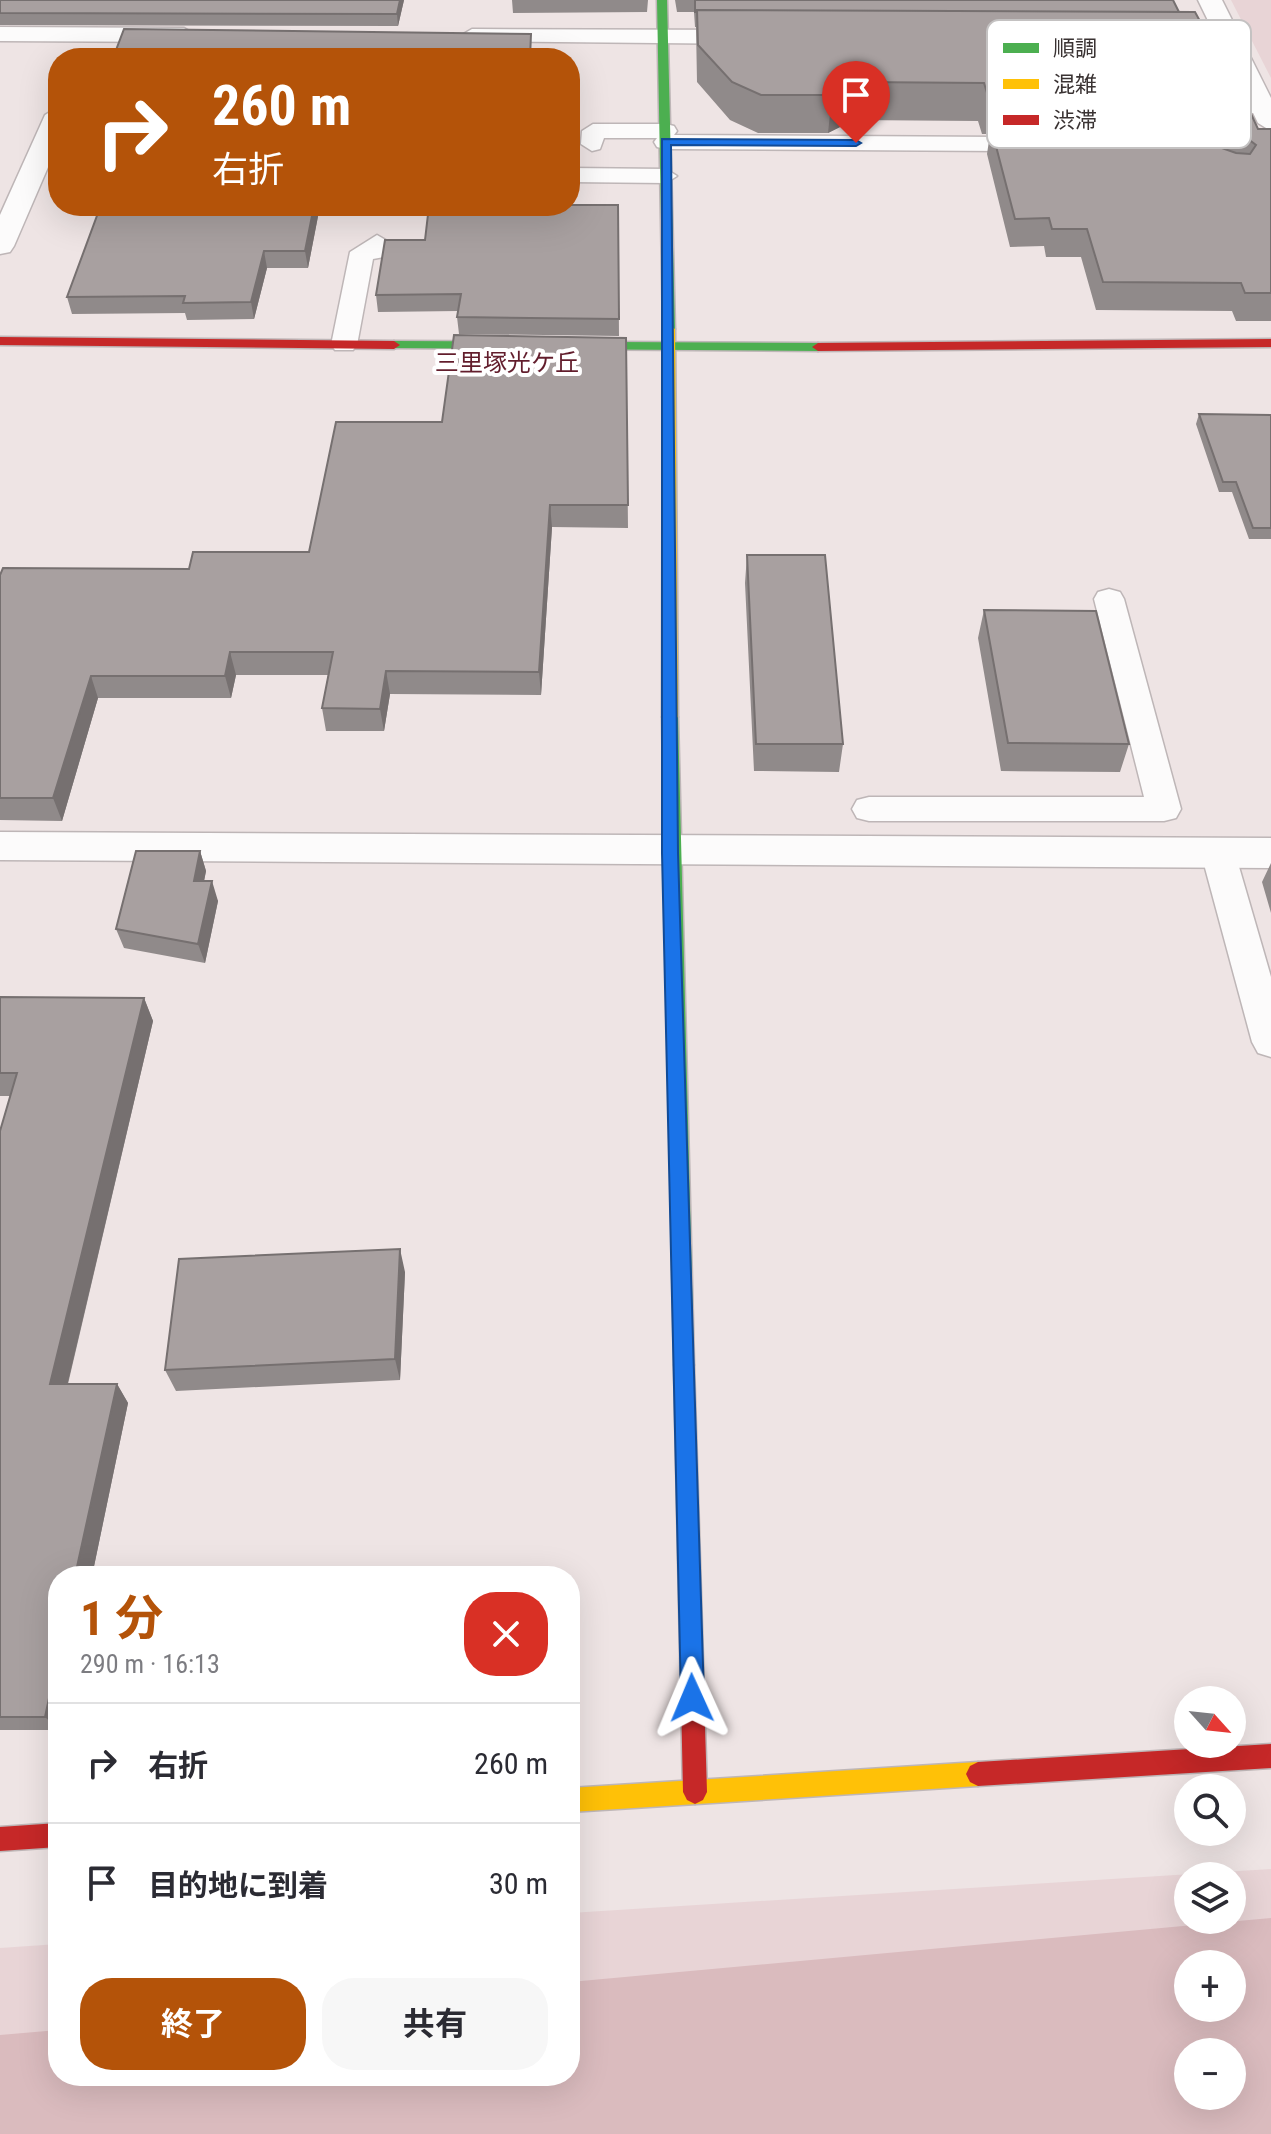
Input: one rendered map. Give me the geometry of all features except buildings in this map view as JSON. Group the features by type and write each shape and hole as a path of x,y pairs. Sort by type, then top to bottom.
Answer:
{"street":[{"path":"662,0 669,348 670,853 695,1792"},
{"path":"1210,0 1220,20"},
{"path":"88,48 104,11"},
{"path":"0,34 215,35"},
{"path":"446,36 781,37"},
{"path":"1251,83 1267,116"},
{"path":"0,246 48,138"},
{"path":"0,341 669,348 1271,343"},
{"path":"0,846 670,853 1271,853"},
{"path":"580,1799 1271,1756"},
{"path":"0,1839 48,1836"}],"lane":[{"path":"592,144 593,131 666,136 987,143"},
{"path":"1014,148 1016,155 1192,157 1213,161"},
{"path":"580,175 666,176"},
{"path":"344,345 362,252 375,252 377,242"},
{"path":"869,809 1164,809 1109,599"},
{"path":"1218,853 1271,1042"}],"shaded area":[{"path":"1231,0 1271,0 1271,78 1251,39 1251,20 1241,20"},
{"path":"1271,1869 1271,2134 0,2134 0,1948 48,1945 48,2086 580,2086 580,1912 1174,1875 1174,1934 1246,1934 1246,1871"},
{"path":"1271,1918 1271,2134 0,2134 0,2035 48,2031 48,2086 580,2086 580,1981 1174,1927 1174,1934 1246,1934 1246,1920"}],"traffic: fast":[{"path":"662,0 669,329"},
{"path":"394,345 818,347"},
{"path":"670,717 684,1365"}],"traffic: slow":[{"path":"669,329 670,717"},
{"path":"580,1799 978,1774"}],"traffic: jam":[{"path":"0,341 394,345"},
{"path":"818,347 1271,343"},
{"path":"684,1365 695,1792"},
{"path":"978,1774 1271,1756"},
{"path":"0,1839 48,1836"}],"district":[{"name":"三里塚光ケ丘","path":"507,363"}],"route":[{"path":"692,1698 670,853 669,348 665,142 856,143"}]}
